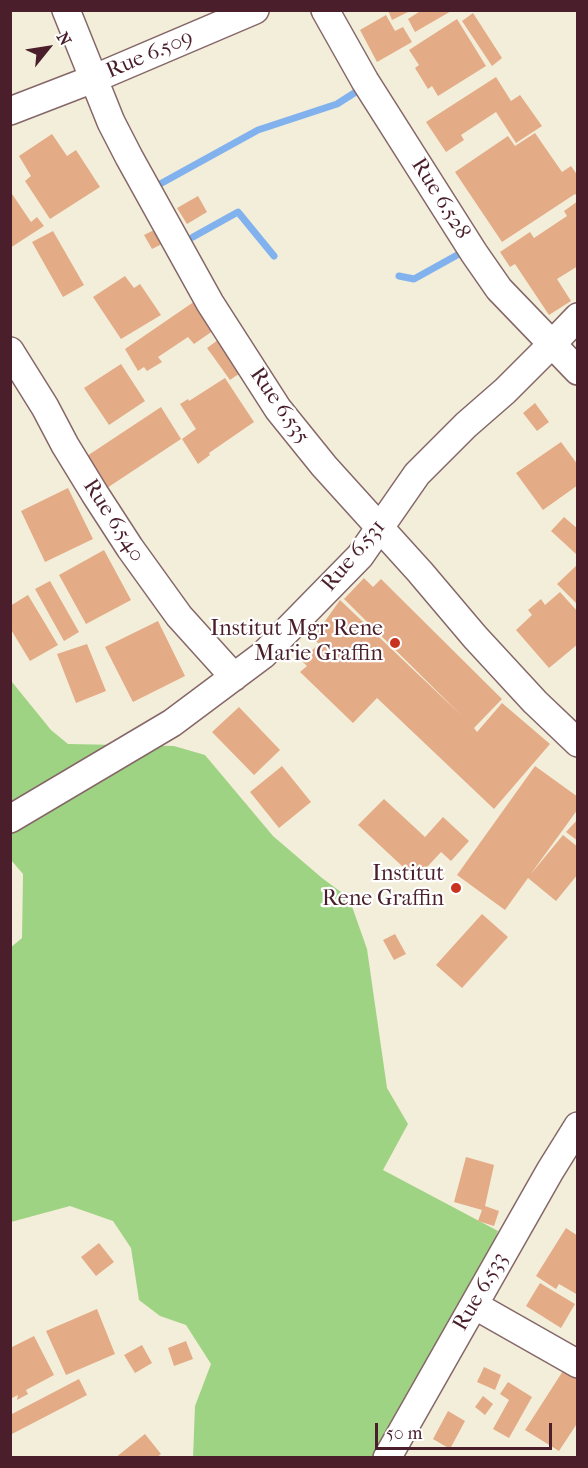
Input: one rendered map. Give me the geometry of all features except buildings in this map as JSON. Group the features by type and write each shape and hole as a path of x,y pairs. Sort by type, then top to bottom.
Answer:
{"street":[{"name":"Rue 6.535","path":"66,10 111,122 129,157 204,293 242,354 299,437 535,702 578,743"},
{"name":"Rue 6.509","path":"10,111 93,79 255,10"},
{"name":"Rue 6.528","path":"325,10 365,81 474,254 499,289 578,371"},
{"name":"Rue 6.531","path":"10,819 172,723 264,655 360,556 417,474 466,425 505,391 578,317"},
{"name":"Rue 6.540","path":"10,351 45,407 94,494 130,548 179,616 234,677"},
{"name":"Rue 6.533","path":"387,1458 549,1172 578,1126"},
{"path":"474,1305 578,1364"}],"green space":[{"path":"12,682 51,730 68,744 174,746 205,755 273,836 349,898 367,949 387,1088 408,1124 383,1170 498,1231 487,1261 373,1457 193,1458 195,1406 211,1364 186,1325 160,1316 139,1300 131,1248 113,1221 70,1206 11,1222 10,948 22,938 23,874 11,860 10,683"}],"waterway":[{"path":"160,184 258,130 337,104 359,90"},
{"path":"193,237 238,212 274,256"},
{"path":"399,276 414,279 459,254"}],"place":[{"name":"Institut Mgr Rene Marie Graffin","path":"395,643"},
{"name":"Institut Rene Graffin","path":"456,888"}]}
